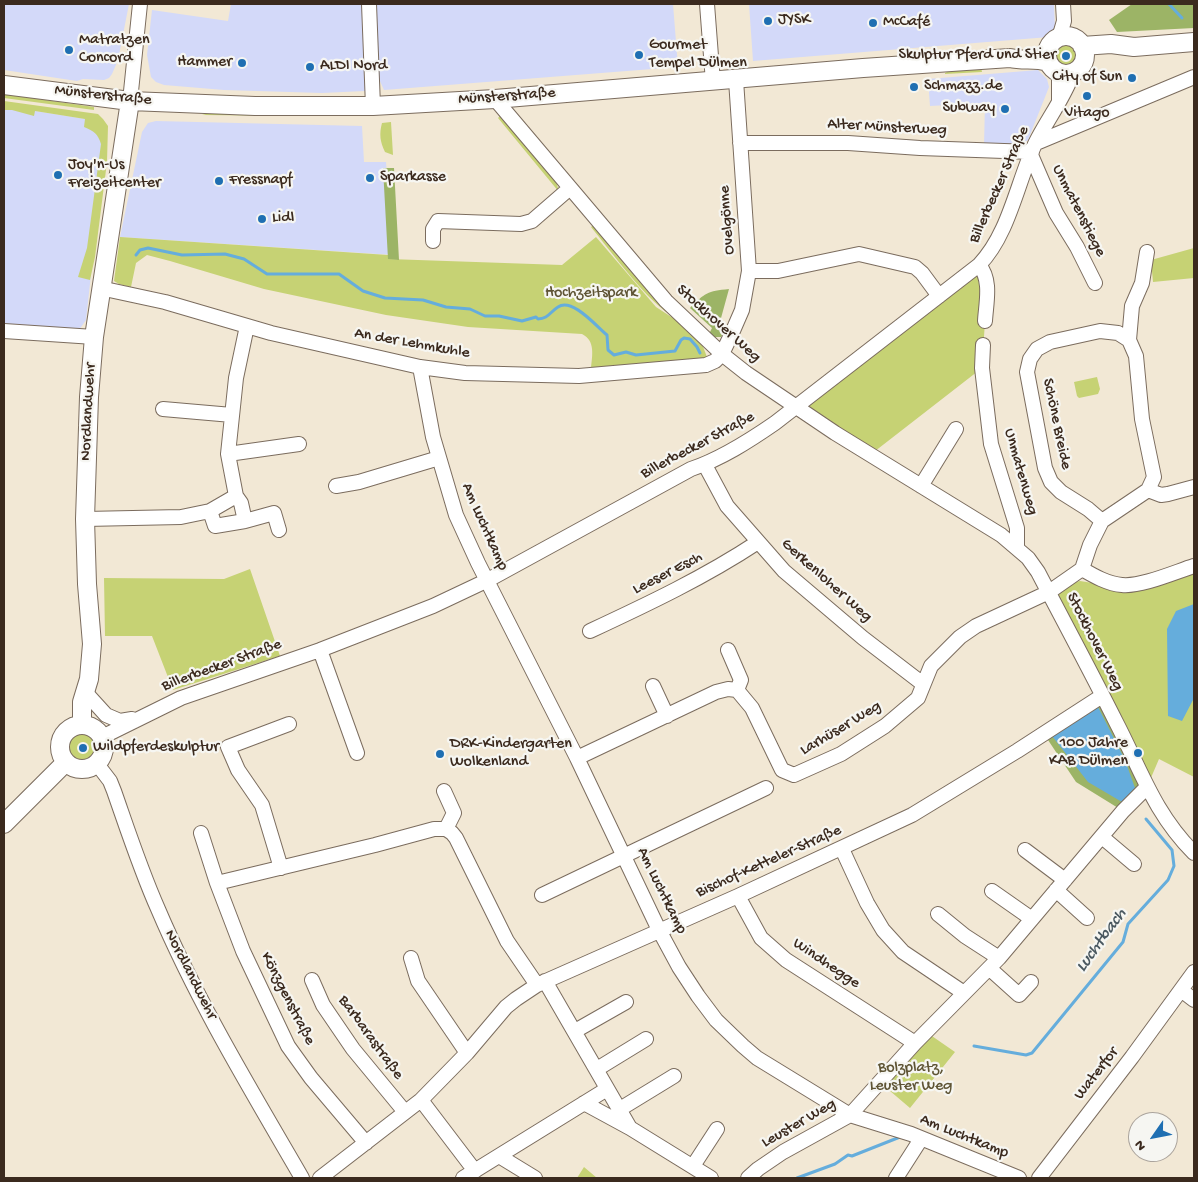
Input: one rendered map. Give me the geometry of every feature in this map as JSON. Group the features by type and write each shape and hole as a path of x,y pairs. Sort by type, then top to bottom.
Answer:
{"main road":[{"name":"Münsterstraße","path":"4,85 130,101 255,106 373,106 495,99 1010,58 1020,52 1112,55 1134,47 1194,42"},
{"name":"Nordlandwehr","path":"82,725 82,702 86,693 91,666 92,644 87,584 85,519 89,397 100,288 109,243 130,101"},
{"path":"82,725 93,728 102,737 104,751 102,758 97,764 91,768 78,769 66,762 60,749 64,735 75,727 82,725"},
{"path":"4,824 66,762"}],"street":[{"path":"130,101 140,4"},
{"path":"369,4 373,106"},
{"path":"707,4 713,82"},
{"path":"1063,4 1064,21 1069,29 1066,54"},
{"name":"Billerbecker Straße","path":"102,737 138,718 204,689 320,650 433,606 488,580 691,469 704,465 749,441 775,423 979,266 990,254 1033,150 1059,101 1067,90 1066,54"},
{"name":"Alter Münsterweg","path":"740,143 848,143 920,148 1033,150 1194,77"},
{"name":"Ovelgönne","path":"722,354 742,310 749,271 736,80"},
{"name":"Stockhover Weg","path":"495,99 666,301 722,354 746,373 835,433 1001,535 1033,565 1049,592 1164,818 1191,845"},
{"name":"Unmatenstiege","path":"1033,150 1056,213 1077,247 1094,283"},
{"path":"432,241 433,229 438,221 521,224 532,221 570,188"},
{"path":"1049,592 1082,569 1090,545 1102,521 1148,490 1154,477 1142,419 1136,356 1129,340 1132,306 1142,283 1147,252"},
{"path":"749,271 778,271 859,254 914,266 922,272 939,296"},
{"path":"979,266 984,271 987,280 985,321"},
{"name":"An der Lehmkuhle","path":"100,288 165,302 247,326 420,366 465,373 579,376 706,365 715,361 722,354"},
{"path":"244,521 241,503 236,496 228,454 236,378 247,326"},
{"name":"Schöne Breide","path":"1102,521 1088,509 1061,492 1051,482 1045,468 1027,372 1030,358 1037,349 1050,342 1100,330 1118,333 1129,340"},
{"path":"4,331 94,337"},
{"name":"Unmatenweg","path":"983,345 982,368 991,444 1017,528 1017,548"},
{"name":"Am Luchtkamp","path":"420,366 432,437 456,515 624,854 659,930 679,967 698,996 716,1020 742,1046 782,1074 850,1115 911,1134 1019,1178"},
{"path":"163,409 232,415"},
{"path":"921,486 956,429"},
{"path":"228,454 300,444"},
{"path":"336,486 359,482 421,465 439,458"},
{"name":"Gerkenloher Weg","path":"704,465 727,506 784,571 863,638 924,684"},
{"path":"1148,490 1161,495 1194,487"},
{"path":"85,519 181,517 210,511 236,496"},
{"path":"210,511 214,526 274,513 279,530"},
{"name":"Leeser Esch","path":"590,631 696,580 758,542"},
{"path":"1082,569 1105,581 1128,585 1194,566"},
{"name":"Larhüser Weg","path":"737,690 752,708 782,770 794,775 801,773 833,758 865,739 885,726 918,698 930,666 960,637 976,626 1049,592"},
{"path":"320,650 356,753"},
{"path":"577,758 716,692 728,689 737,690 740,680 728,650"},
{"path":"653,686 667,716"},
{"name":"Billerbecker Straße","path":"86,693 106,715 120,721 138,718"},
{"name":"Bischof-Ketteler-Straße","path":"320,1178 421,1100 467,1052 506,1007 541,983 738,896 912,815 1102,696"},
{"path":"281,868 262,804 238,770 228,747 289,724"},
{"name":"Nordlandwehr","path":"97,764 114,791 158,909 190,975 230,1054 302,1178"},
{"name":"Leuster Weg","path":"748,1178 783,1152 850,1115 915,1043 999,958 1123,812 1147,787"},
{"path":"542,895 624,854 766,788"},
{"path":"444,791 454,813 446,829"},
{"path":"216,883 434,829 446,829 452,832 507,941 541,983 575,1031 630,1128"},
{"name":"Könzgenstraße","path":"201,833 216,883 243,951 288,1046 311,1078 366,1143"},
{"path":"1102,837 1134,864"},
{"path":"842,848 867,903 882,930 903,952 964,992"},
{"path":"1025,850 1061,885 1087,918"},
{"path":"992,891 1032,919"},
{"name":"Windhegge","path":"738,896 761,938 786,960 915,1043"},
{"path":"938,914 965,936 999,958"},
{"path":"411,958 418,982 467,1052"},
{"path":"989,968 1019,995 1031,982"},
{"name":"Waterfor","path":"1039,1178 1127,1064 1194,972"},
{"name":"Barbarastraße","path":"312,980 323,1005 353,1049 405,1112"},
{"path":"1181,990 1194,1000"},
{"path":"575,1031 626,1002"},
{"path":"596,1069 646,1040"},
{"path":"620,1109 674,1076"},
{"path":"421,1100 469,1175 607,1089"},
{"path":"584,1103 630,1128 711,1178"},
{"path":"693,1166 716,1129"},
{"path":"896,1178 921,1139"},
{"path":"499,1156 535,1178"}],"shaded area":[{"path":"4,4 129,4 118,60 112,74 104,80 83,79 77,81 4,70"},
{"path":"231,4 365,4 368,89 365,91 322,93 224,90 164,85 156,82 151,77 147,55 152,10 228,21"},
{"path":"375,4 673,4 678,67 384,90 379,79"},
{"path":"749,4 1054,4 1055,28 1049,37 753,61"},
{"path":"1038,70 1047,79 1049,87 1028,140 1018,147 984,146 985,103 930,106 928,79"},
{"path":"4,106 99,121 106,138 86,320 79,330 4,325"},
{"path":"156,121 362,126 364,162 386,162 393,255 120,237 142,132 148,123"}],"green space":[{"path":"1132,4 1194,4 1194,28 1117,32 1109,20"},
{"path":"1066,43 1071,44 1077,50 1077,60 1071,66 1066,67 1061,66 1055,60 1054,55 1055,50 1061,44"},
{"path":"981,67 982,72 945,74 949,71"},
{"path":"4,94 94,107 94,110 4,98"},
{"path":"4,101 98,114 108,126 107,162 95,257 90,280 78,277 87,248 101,144 97,135 84,127 85,119 35,111 34,116 12,110 4,110"},
{"path":"210,113 303,115 305,116 202,115"},
{"path":"500,116 556,181 559,192 498,118"},
{"path":"391,122 393,155 385,152 380,138 382,123"},
{"path":"383,168 394,168 399,260 388,259"},
{"path":"595,224 675,317 654,302 642,290 591,227"},
{"name":"Hochzeitspark","path":"120,237 388,255 389,259 562,265 596,237 656,307 676,320 702,344 707,357 704,359 591,369 591,345 582,334 468,327 386,315 264,289 147,255 136,263 131,287 114,281"},
{"path":"1194,248 1194,278 1153,282 1151,260"},
{"path":"979,265 985,321 982,368 870,455 796,406"},
{"path":"729,289 718,329 724,332 721,337 713,337 709,334 712,328 690,308 707,294"},
{"path":"1097,377 1100,389 1098,394 1079,398 1074,382"},
{"path":"250,569 280,656 173,690 152,636 105,636 104,578 224,579"},
{"path":"1194,572 1194,777 1159,759 1147,787 1049,592 1063,585 1080,581 1130,589 1164,584"},
{"path":"1102,696 1147,787 1123,811 1076,782 1044,734"},
{"path":"82,731 88,732 93,736 97,741 97,753 93,758 88,762 82,763 76,762 71,758 67,753 66,747 67,741 71,736 76,732"},
{"name":"Bolzplatz, Leuster Weg","path":"929,1034 955,1052 910,1108 883,1085"},
{"path":"584,1167 597,1178 577,1178"}],"water":[{"path":"1194,604 1194,698 1182,721 1168,716 1167,629 1176,611"},
{"path":"1098,707 1125,760 1135,788 1122,802 1088,782 1052,736"}],"waterway":[{"path":"1169,4 1182,18"},
{"path":"136,255 140,250 148,248 182,255 225,254 244,259 267,274 339,274 363,291 385,298 423,300 446,307 470,309 485,316 499,316 522,321 536,317 538,319 544,318 558,307 570,306 584,314 607,335 608,350 614,355 626,352 636,355 675,351 684,338 690,339 700,353"},
{"name":"Luchtbach","path":"974,1046 1026,1055 1032,1053 1123,942 1128,924 1168,880 1174,866 1172,850 1146,819"},
{"name":"Luchtbach","path":"797,1178 835,1164 848,1155 852,1156 900,1137"}],"place":[{"name":"JYSK","path":"768,21"},
{"name":"McCafé","path":"873,23"},
{"name":"Matratzen Concord","path":"69,50"},
{"name":"Gourmet Tempel Dülmen","path":"639,55"},
{"name":"Skulptur Pferd und Stier","path":"1066,56"},
{"name":"Hammer","path":"242,63"},
{"name":"ALDI Nord","path":"310,67"},
{"name":"City of Sun","path":"1132,78"},
{"name":"Schmazz.de","path":"914,87"},
{"name":"Vitago","path":"1087,96"},
{"name":"Subway","path":"1005,109"},
{"name":"Joy'n-Us Freizeitcenter","path":"58,175"},
{"name":"Sparkasse","path":"370,178"},
{"name":"Fressnapf","path":"219,181"},
{"name":"Lidl","path":"262,219"},
{"name":"Wildpferdeskulptur","path":"83,748"},
{"name":"100 Jahre KAB Dülmen","path":"1138,753"},
{"name":"DRK-Kindergarten Wolkenland","path":"440,754"}]}
